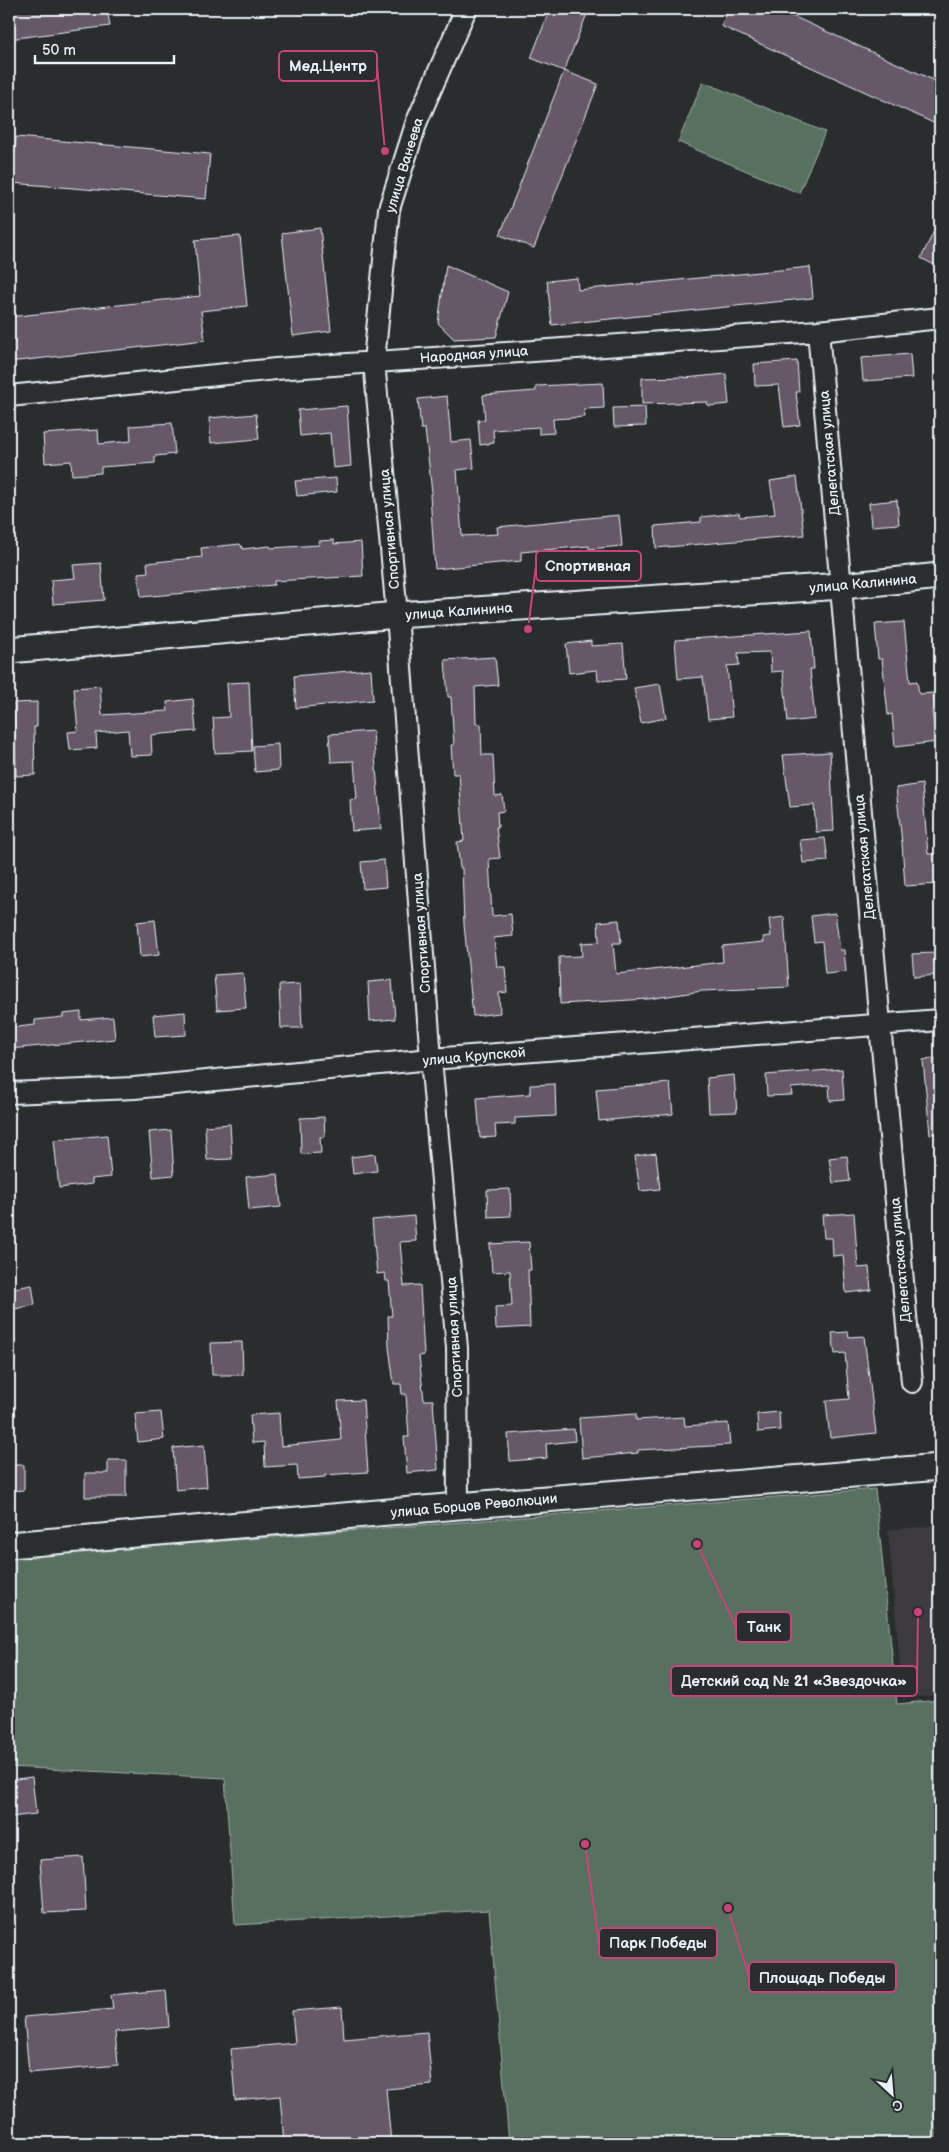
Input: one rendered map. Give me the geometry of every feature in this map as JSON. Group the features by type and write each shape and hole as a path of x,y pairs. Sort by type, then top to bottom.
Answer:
{"street":[{"name":"улица Ванеева","path":"374,361 389,209 417,121 466,9"},
{"name":"Народная улица","path":"9,396 374,361 818,331 940,318"},
{"name":"Делегатская улица","path":"818,331 842,586 878,1024 912,1382"},
{"name":"Спортивная улица","path":"374,361 397,615 431,1059 457,1348 458,1506"},
{"name":"улица Калинина","path":"9,650 397,615 842,586 940,576"},
{"name":"улица Крупской","path":"9,1093 134,1088 431,1059 940,1020"},
{"name":"улица Борцов Революции","path":"9,1545 940,1467"}],"shaded area":[{"path":"940,1525 940,1695 903,1698 888,1530"}],"green space":[{"path":"703,82 825,132 799,193 678,142"},
{"path":"875,1489 897,1704 940,1700 940,2143 509,2143 489,1910 235,1925 225,1778 9,1767 9,1558"}],"building":[{"path":"9,9 107,9 110,26 9,39"},
{"path":"550,9 589,9 564,71 531,58"},
{"path":"729,9 777,9 940,83 940,126 721,26"},
{"path":"564,71 598,84 534,248 500,235"},
{"path":"16,137 210,154 206,199 12,183"},
{"path":"940,219 940,268 921,258"},
{"path":"320,228 331,331 293,336 282,233"},
{"path":"240,236 247,306 201,311 205,340 9,362 9,317 200,296 195,240"},
{"path":"446,265 508,292 496,337 454,339 438,323"},
{"path":"810,267 813,298 552,325 547,281 577,278 578,290"},
{"path":"910,354 912,378 863,381 861,358"},
{"path":"797,361 799,392 796,392 800,425 784,427 779,385 755,386 754,364"},
{"path":"726,374 729,404 708,406 707,402 642,404 642,378 685,378"},
{"path":"603,383 604,408 584,409 585,417 553,419 554,433 539,434 539,427 493,430 494,443 480,445 478,420 485,420 483,395 536,391 536,386"},
{"path":"447,396 451,442 471,440 474,468 457,470 462,536 498,534 497,527 619,515 622,546 589,549 589,546 521,552 521,561 435,569 430,494 432,493 425,429 421,429 418,399"},
{"path":"347,406 351,466 333,468 330,433 300,436 298,410"},
{"path":"645,407 646,426 614,427 613,408"},
{"path":"256,414 259,439 211,443 209,418"},
{"path":"172,423 175,454 155,456 155,463 101,467 101,473 72,475 71,461 45,463 43,434 98,430 99,444 131,441 130,426"},
{"path":"797,477 804,535 656,548 655,526 701,522 701,517 739,513 740,517 775,514 770,481"},
{"path":"336,478 337,492 297,496 295,481"},
{"path":"897,500 899,524 871,526 869,503"},
{"path":"334,540 334,544 361,542 363,576 274,581 274,585 141,597 138,573 148,572 147,563 202,557 201,548 240,544 243,549 270,546 271,548 319,545 319,541"},
{"path":"101,563 104,600 53,604 51,580 75,578 73,565"},
{"path":"904,622 910,682 917,681 919,694 933,693 935,709 932,710 936,742 895,747 892,714 888,715 882,659 878,659 875,624"},
{"path":"811,631 814,669 810,669 815,719 788,722 783,671 771,672 770,652 738,653 739,665 727,666 732,717 708,719 703,677 678,679 675,640"},
{"path":"591,641 591,646 623,644 626,679 598,681 597,670 569,673 566,644"},
{"path":"495,657 498,685 475,687 476,724 481,724 482,755 493,755 495,796 502,795 504,811 497,812 498,827 496,827 500,858 489,859 492,916 511,914 513,936 494,938 497,967 505,967 507,992 499,993 500,1013 473,1016 464,924 462,868 460,868 457,842 464,841 459,774 453,774 451,745 454,745 451,697 448,697 445,660"},
{"path":"371,669 373,700 296,708 294,676"},
{"path":"249,682 252,751 215,753 213,718 229,717 227,683"},
{"path":"660,684 666,718 641,723 634,688"},
{"path":"100,686 102,715 168,711 167,702 193,699 196,731 151,735 152,755 130,756 128,730 96,733 97,748 70,750 68,732 78,731 74,688"},
{"path":"37,702 37,727 34,727 35,775 16,776 14,703"},
{"path":"373,731 381,829 352,831 350,800 357,799 354,761 331,762 329,734"},
{"path":"278,744 279,770 255,772 253,746"},
{"path":"830,752 834,831 816,832 814,805 790,807 783,755"},
{"path":"922,784 928,854 940,854 940,884 905,886 896,788"},
{"path":"825,838 828,861 803,863 800,840"},
{"path":"384,860 386,887 363,889 361,862"},
{"path":"835,913 840,950 844,950 846,972 825,974 822,941 814,942 811,916"},
{"path":"784,917 789,987 702,991 648,999 560,1004 559,957 582,956 581,943 599,942 598,922 619,920 621,943 613,943 616,974 723,962 722,946 764,942 763,937 771,936 769,919"},
{"path":"155,920 159,955 140,957 137,922"},
{"path":"935,953 936,975 914,977 912,954"},
{"path":"243,973 246,1008 217,1010 214,975"},
{"path":"392,980 395,1019 370,1021 368,982"},
{"path":"300,984 302,1028 281,1028 279,985"},
{"path":"81,1012 81,1020 113,1017 115,1039 9,1049 9,1028 35,1025 35,1020 63,1017 63,1014"},
{"path":"185,1012 186,1035 155,1037 153,1015"},
{"path":"940,1058 940,1133 930,1134 923,1060"},
{"path":"842,1069 844,1100 830,1101 829,1085 791,1088 792,1095 767,1096 766,1075"},
{"path":"734,1075 737,1112 709,1113 707,1078"},
{"path":"670,1083 673,1114 599,1121 596,1089"},
{"path":"555,1084 556,1116 515,1118 515,1124 495,1125 496,1137 480,1138 477,1098 530,1094 530,1085"},
{"path":"324,1117 325,1137 320,1137 321,1153 301,1154 300,1118"},
{"path":"230,1124 232,1159 207,1160 205,1126"},
{"path":"171,1130 174,1175 153,1177 149,1132"},
{"path":"107,1135 111,1177 92,1179 92,1184 59,1188 54,1140"},
{"path":"656,1153 660,1189 640,1191 635,1156"},
{"path":"375,1154 377,1171 353,1174 351,1157"},
{"path":"847,1156 850,1181 833,1183 829,1158"},
{"path":"278,1174 281,1207 249,1210 246,1177"},
{"path":"510,1189 511,1216 488,1217 487,1190"},
{"path":"854,1213 858,1268 869,1267 871,1290 846,1293 843,1255 833,1256 832,1238 824,1238 822,1215"},
{"path":"414,1216 416,1241 400,1242 404,1286 420,1285 424,1355 419,1356 424,1400 433,1400 438,1470 407,1473 404,1437 409,1437 406,1394 402,1394 401,1384 394,1384 389,1347 388,1316 392,1316 389,1281 386,1281 385,1273 377,1274 372,1220"},
{"path":"529,1242 531,1270 528,1270 530,1327 496,1329 495,1307 512,1306 510,1271 492,1272 490,1244"},
{"path":"32,1285 35,1305 9,1310 9,1289"},
{"path":"848,1332 849,1337 864,1336 876,1433 830,1438 826,1401 849,1399 845,1353 835,1354 832,1333"},
{"path":"242,1342 243,1375 212,1375 211,1343"},
{"path":"363,1400 368,1472 298,1479 297,1465 265,1467 264,1442 252,1443 250,1415 279,1413 281,1446 341,1440 338,1401"},
{"path":"161,1412 164,1439 138,1442 135,1414"},
{"path":"779,1412 780,1430 758,1432 757,1414"},
{"path":"636,1414 636,1420 684,1417 685,1426 728,1423 730,1445 638,1450 638,1453 582,1458 579,1418"},
{"path":"574,1429 575,1441 546,1444 547,1458 510,1461 508,1434"},
{"path":"204,1445 207,1487 176,1490 173,1448"},
{"path":"108,1460 126,1460 126,1497 85,1497 85,1473 108,1473"},
{"path":"9,1465 24,1465 24,1490 9,1491"},
{"path":"32,1777 36,1814 11,1817 9,1780"},
{"path":"83,1857 86,1911 44,1913 40,1860"},
{"path":"166,1990 169,2027 115,2032 118,2065 29,2073 24,2017 113,2009 111,1995"},
{"path":"342,2007 344,2039 427,2032 432,2085 386,2089 391,2143 284,2143 280,2096 235,2100 231,2049 295,2043 292,2011"}],"place":[{"name":"Мед.Центр","path":"385,151"},
{"name":"Спортивная","path":"528,629"},
{"name":"Танк","path":"697,1544"},
{"name":"Детский сад № 21 «Звездочка»","path":"918,1612"},
{"name":"Парк Победы","path":"585,1844"},
{"name":"Площадь Победы","path":"728,1908"}]}
